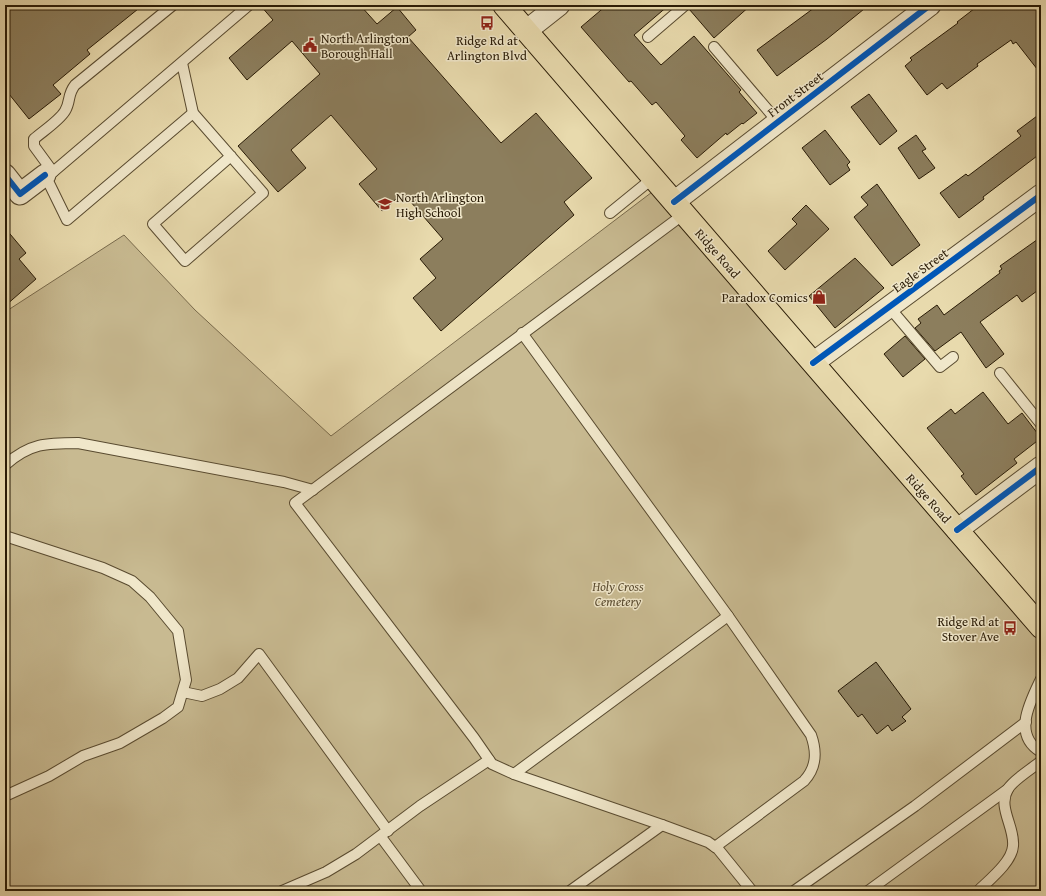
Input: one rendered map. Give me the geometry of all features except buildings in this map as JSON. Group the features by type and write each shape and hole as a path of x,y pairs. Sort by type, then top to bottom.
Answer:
{"main road":[{"name":"Ridge Road","path":"504,5 1041,627"}],"street":[{"path":"526,31 559,5"},
{"name":"Front Street","path":"679,208 778,122 930,5"},
{"path":"5,175 20,194 49,173"},
{"name":"Eagle Street","path":"813,363 1041,195"},
{"path":"957,530 1041,467"}],"lane":[{"path":"173,5 76,85 71,91 64,113 34,139 34,146 49,173 67,220 193,113"},
{"path":"49,173 182,63 249,5"},
{"path":"648,37 683,7 682,5"},
{"path":"714,47 778,122"},
{"path":"182,63 193,113 231,156 263,193 185,261 153,224 231,156"},
{"path":"610,213 653,178"},
{"path":"679,208 522,334 295,503 495,767 703,840 715,847 728,860 752,891"},
{"path":"889,307 940,367 953,357"},
{"path":"522,334 809,729 814,743 816,757 813,769 809,775 804,781 715,847"},
{"path":"1000,373 1041,424"},
{"path":"5,466 12,459 30,447 50,443 78,443 284,482 313,490"},
{"path":"5,536 103,568 132,581 146,593 178,631 186,680 178,707 163,718 120,743 83,756 50,776 5,796"},
{"path":"514,774 728,616"},
{"path":"183,692 202,696 220,688 238,678 259,654 384,834 421,891"},
{"path":"1041,679 1031,700 1025,728 1027,737 1032,747 1041,752"},
{"path":"794,891 914,806 1026,722"},
{"path":"282,891 326,872 356,854 420,806 489,760"},
{"path":"868,891 1008,789 1012,784 1041,761"},
{"path":"978,891 998,872 1010,855 1013,847 1013,837 1006,809 1005,797 1008,789"},
{"path":"570,891 662,825"}],"green space":[{"name":"Holy Cross Cemetery","path":"660,186 1041,627 1041,891 5,891 5,312 124,235 195,310 331,436"}],"cycle path":[{"path":"674,202 930,5"},
{"path":"5,175 20,194 45,175"},
{"path":"813,363 1041,195"},
{"path":"957,530 1041,467"}],"place":[{"name":"Ridge Rd at Arlington Blvd","path":"487,23"},
{"name":"North Arlington Borough Hall","path":"310,45"},
{"name":"North Arlington High School","path":"385,204"},
{"name":"Paradox Comics","path":"819,297"},
{"name":"Ridge Rd at Stover Ave","path":"1010,628"}]}
